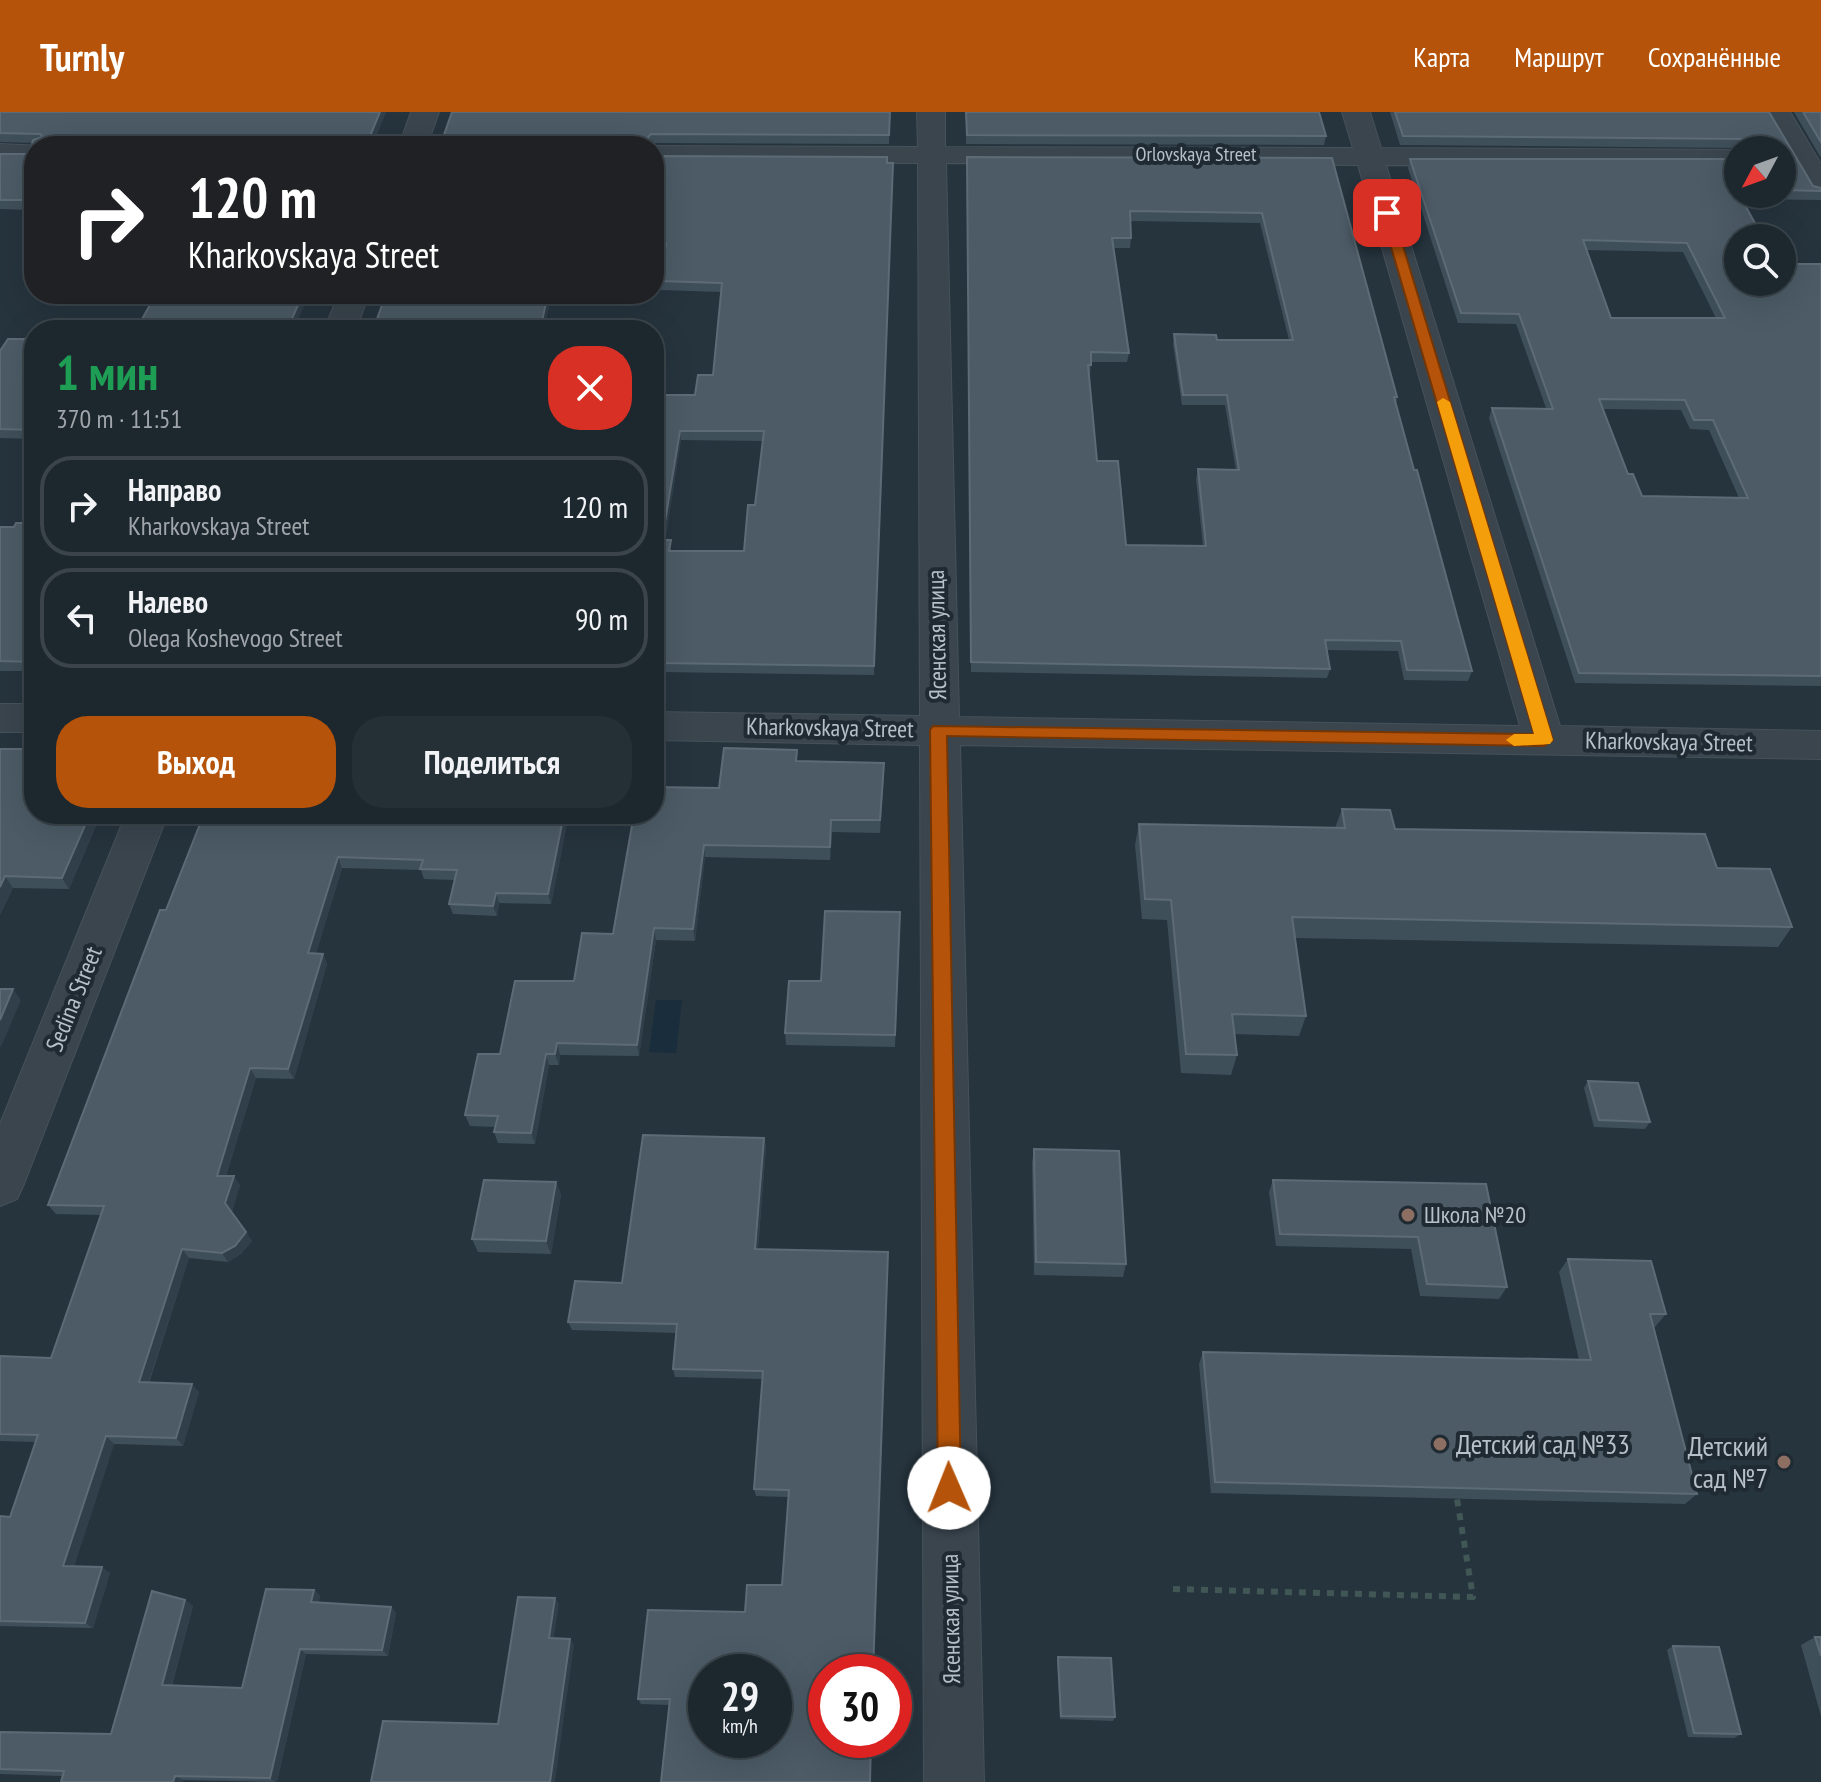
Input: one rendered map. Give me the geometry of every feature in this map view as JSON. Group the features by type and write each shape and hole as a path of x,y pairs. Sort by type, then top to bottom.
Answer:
{"street":[{"path":"417,136 425,112"},
{"name":"Ясенская улица","path":"931,112 954,1782"},
{"path":"1356,112 1544,740"},
{"path":"1776,112 1785,136"},
{"path":"0,152 24,152"},
{"name":"Orlovskaya Street","path":"664,154 1724,158"},
{"path":"1796,161 1821,188"},
{"path":"0,718 24,718"},
{"name":"Kharkovskaya Street","path":"664,726 1821,745"},
{"name":"Sedina Street","path":"0,1184 143,824"}],"path":[{"path":"1173,1589 1473,1597 1457,1499"}],"water":[{"path":"656,1000 682,1000 676,1053 649,1052"}],"building":[{"path":"0,112 380,112 370,136 42,136 0,133"},
{"path":"452,112 890,112 889,135 444,136"},
{"path":"966,112 1319,112 1326,136 967,135"},
{"path":"1395,112 1769,112 1783,136 1724,136 1724,139 1403,136"},
{"path":"1803,112 1821,112 1821,142"},
{"path":"0,154 24,154 24,200 0,200"},
{"path":"664,156 887,157 887,163 893,163 874,666 664,663 664,540 671,540 669,551 744,551 748,505 755,505 764,431 680,431 664,528 664,395 695,395 698,375 713,375 722,283 664,281"},
{"path":"967,157 1332,158 1397,397 1394,397 1472,671 1407,670 1401,641 1325,640 1330,669 971,662","holes":["1130,211 1262,213 1293,340 1217,340 1216,335 1174,334 1183,395 1227,395 1239,470 1198,469 1206,546 1126,545 1118,461 1097,461 1088,365 1091,365 1091,352 1129,353 1112,238 1131,238"]},
{"path":"1796,157 1813,186 1821,188 1821,191 1796,190"},
{"path":"1410,159 1724,159 1724,208 1747,208 1755,224 1724,224 1724,296 1796,296 1796,264 1821,264 1821,676 1579,673 1492,408 1553,409 1519,314 1461,313","holes":["1583,240 1687,243 1725,318 1611,318","1599,399 1685,400 1694,420 1713,420 1748,498 1642,496 1633,474 1628,474"]},
{"path":"150,304 299,304 291,320 142,320"},
{"path":"382,304 546,304 542,320 377,320"},
{"path":"8,339 24,339 24,430 0,429 0,351"},
{"path":"16,523 24,523 24,662 0,661 0,527 14,527"},
{"path":"724,748 797,750 796,761 884,763 880,820 831,820 830,847 704,845 693,929 654,928 637,1045 557,1043 555,1054 546,1054 531,1133 494,1132 498,1116 465,1115 478,1054 500,1054 515,981 574,981 582,933 613,934 632,824 664,824 664,787 719,788"},
{"path":"0,749 24,749 24,824 86,824 62,878 5,876 0,887"},
{"path":"1342,809 1390,810 1395,829 1705,834 1717,868 1770,869 1792,927 1292,917 1306,1016 1232,1014 1237,1055 1186,1054 1171,900 1145,899 1139,824 1345,828"},
{"path":"200,824 562,824 548,894 496,893 493,906 449,904 457,870 420,869 423,860 338,857 308,953 323,954 288,1069 250,1068 217,1176 234,1176 225,1203 246,1232 235,1246 222,1253 182,1249 139,1382 192,1384 176,1438 106,1436 63,1566 102,1567 85,1623 0,1621 0,1516 10,1517 38,1435 0,1434 0,1356 51,1358 104,1206 48,1205 160,910 166,910"},
{"path":"825,911 900,912 895,1035 785,1033 789,981 821,981"},
{"path":"0,989 13,989 0,1020"},
{"path":"1588,1081 1638,1083 1650,1122 1599,1120"},
{"path":"643,1135 764,1138 755,1249 888,1252 874,1654 808,1654 808,1758 871,1758 870,1782 661,1782 670,1699 638,1699 648,1610 745,1612 747,1585 782,1585 789,1490 754,1489 763,1371 673,1369 677,1324 568,1322 575,1281 622,1283"},
{"path":"1034,1149 1119,1151 1126,1264 1036,1262"},
{"path":"484,1180 556,1182 546,1241 472,1239"},
{"path":"1273,1180 1486,1184 1507,1287 1427,1284 1418,1237 1280,1234"},
{"path":"1568,1259 1651,1261 1666,1314 1650,1314 1697,1494 1215,1482 1203,1352 1591,1360"},
{"path":"266,1589 314,1590 311,1602 391,1607 382,1650 300,1649 270,1778 175,1776 173,1782 61,1782 64,1771 0,1769 0,1732 111,1734 152,1591 185,1600 162,1685 242,1688"},
{"path":"518,1597 555,1598 549,1638 570,1639 550,1782 371,1782 383,1721 498,1724"},
{"path":"1815,1637 1821,1637 1821,1656"},
{"path":"1673,1646 1719,1647 1741,1734 1694,1733"},
{"path":"1058,1657 1111,1658 1115,1717 1061,1716"}],"slow traffic":[{"path":"1443,402 1544,740 1514,740"}],"place":[{"name":"Школа №20","path":"1408,1215"},
{"name":"Детский сад №33","path":"1440,1444"},
{"name":"Детский сад №7","path":"1784,1462"}],"route":[{"path":"949,1488 938,730 1544,740 1387,213"}]}
